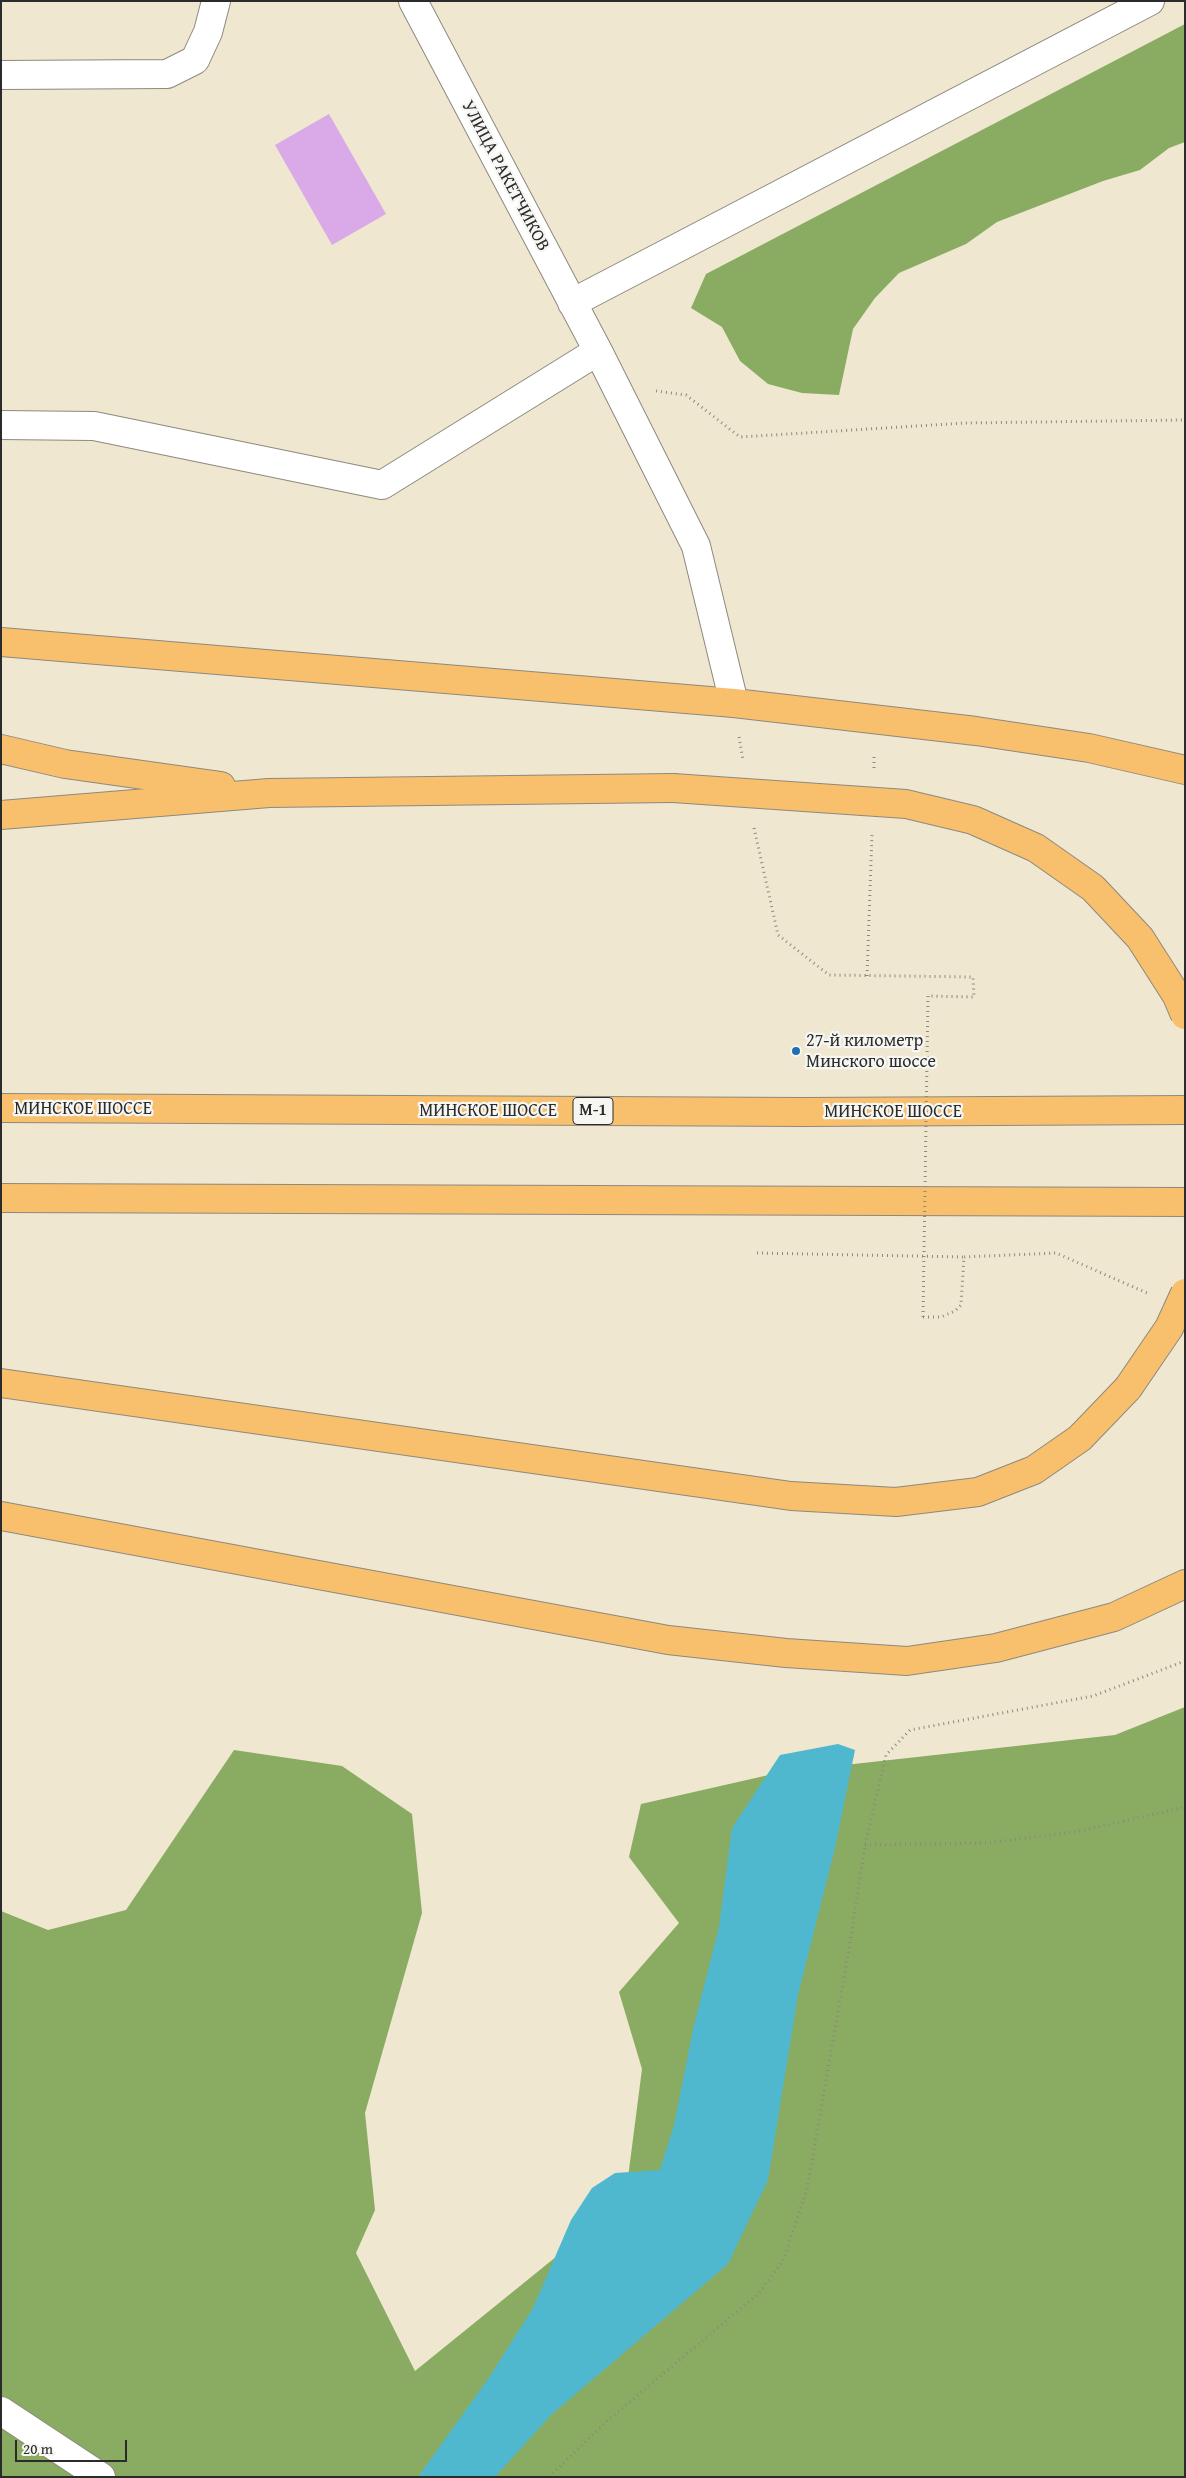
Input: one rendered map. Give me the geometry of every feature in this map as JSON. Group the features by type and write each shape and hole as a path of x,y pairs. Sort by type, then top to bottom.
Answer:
{"main road":[{"path":"1,642 734,703 976,731 1089,748 1185,770"},
{"path":"1,749 65,764 269,792"},
{"path":"1,815 269,792 673,788 906,804 973,820 1036,848 1093,888 1140,938 1178,996 1185,1015"},
{"name":"МИНСКОЕ ШОССЕ","path":"1,1108 802,1112 1185,1110"},
{"path":"1,1198 1185,1202"},
{"path":"1,1383 791,1496 896,1502 978,1492 1034,1470 1080,1438 1128,1388 1169,1328 1185,1293"},
{"path":"1,1516 668,1640 786,1654 907,1661 996,1648 1114,1617 1185,1584"}],"street":[{"path":"1,75 167,74 195,60 208,32 216,1"},
{"name":"УЛИЦА РАКЕТЧИКОВ","path":"413,1 598,351 696,546 734,703"},
{"path":"572,303 1150,1"},
{"path":"1,425 94,426 382,485 598,351"},
{"path":"1,2411 101,2477"}],"path":[{"path":"650,390 686,395 740,437 965,423 1185,420"},
{"path":"734,703 744,767"},
{"path":"873,773 874,754"},
{"path":"753,822 778,935 829,975 973,977 974,997 928,996 923,1317 941,1318 955,1311 961,1305 964,1257"},
{"path":"867,976 872,831"},
{"path":"757,1253 964,1257 1056,1253 1151,1295"},
{"path":"549,2477 607,2421 758,2294 783,2261 808,2189 865,1844 886,1755 910,1730 1093,1696 1185,1661"},
{"path":"865,1844 986,1843 1081,1831 1185,1807"}],"green space":[{"path":"1185,24 1185,142 1169,148 1140,170 1103,181 997,222 966,244 899,273 875,298 853,329 839,395 802,393 768,384 740,361 722,327 691,308 706,274"},
{"path":"1185,1707 1185,2477 1,2477 1,1911 48,1930 126,1910 234,1750 342,1766 412,1814 422,1913 365,2113 375,2210 356,2253 415,2371 625,2201 642,2069 619,1992 679,1923 629,1857 641,1804 782,1772 1115,1735"}],"water":[{"path":"838,1744 855,1750 835,1848 798,1995 768,2180 728,2264 551,2415 495,2477 418,2477 490,2376 533,2308 571,2220 592,2188 615,2173 660,2170 674,2125 694,2025 719,1927 732,1828 780,1755"}],"building":[{"path":"329,114 386,214 332,245 275,145"}],"place":[{"name":"27-й километр Минского шоссе","path":"796,1051"}]}
